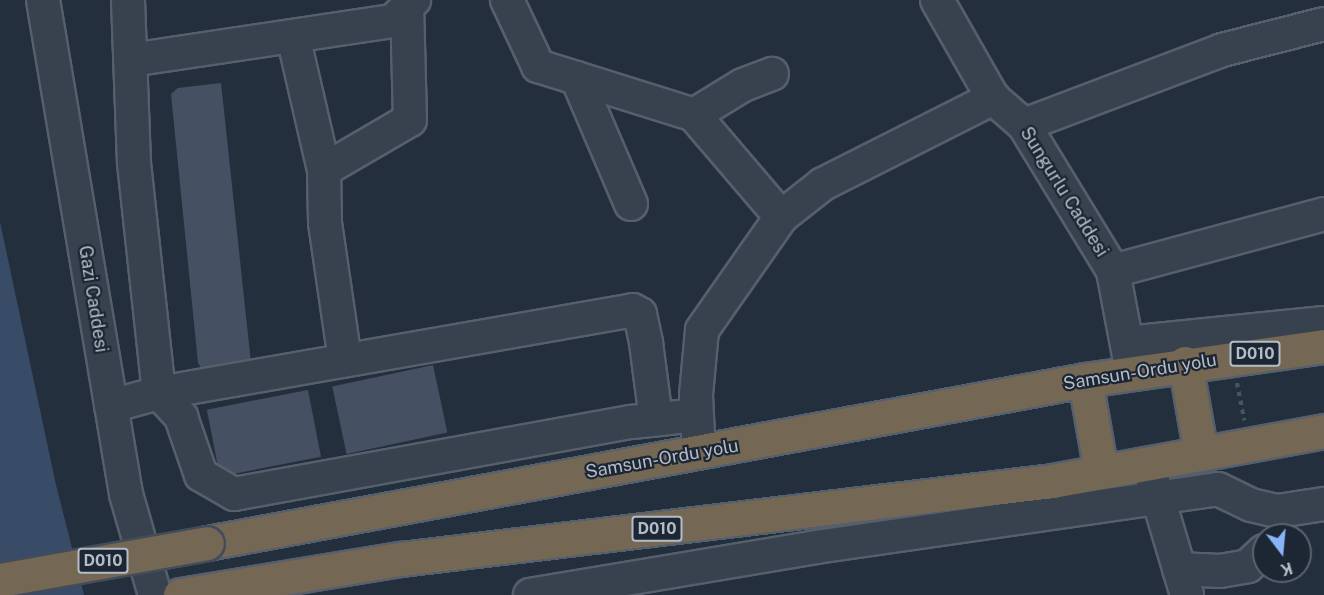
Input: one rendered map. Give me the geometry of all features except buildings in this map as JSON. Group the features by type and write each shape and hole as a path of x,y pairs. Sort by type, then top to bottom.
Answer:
{"highway":[{"name":"Samsun-Ordu yolu","path":"0,579 699,453 1085,380 1130,358 1185,363 1324,346"},
{"path":"1185,363 1201,454"},
{"path":"1085,380 1101,472"},
{"name":"D010","path":"180,595 401,559 1052,482 1324,431"}],"street":[{"name":"Gazi Caddesi","path":"43,0 126,494 154,595"},
{"path":"128,0 134,163 159,393 181,417 201,475 234,494 657,419 697,415"},
{"path":"507,0 538,66 694,115 781,217"},
{"name":"Sungurlu Caddesi","path":"937,0 993,98 1024,125 1113,271 1130,358"},
{"path":"130,60 393,21 410,3"},
{"path":"324,170 410,120 410,3"},
{"path":"1024,125 1222,50 1324,24"},
{"path":"293,36 324,170 325,223 345,360"},
{"path":"694,115 743,85 772,74"},
{"path":"576,78 631,204"},
{"path":"699,453 697,415 702,330 781,217 823,184 993,98"},
{"path":"1113,271 1324,214"},
{"path":"111,405 159,393 633,310 640,314 657,419"},
{"path":"1130,358 1324,323"},
{"path":"1201,454 1218,489"},
{"path":"1149,464 1157,500 1183,582 1220,571 1248,566 1252,562"},
{"path":"530,595 816,547 1157,500 1218,489 1251,505 1274,523 1324,504"}],"path":[{"path":"1232,357 1249,446"}],"water":[{"path":"0,222 56,485 84,595 0,595"}]}
